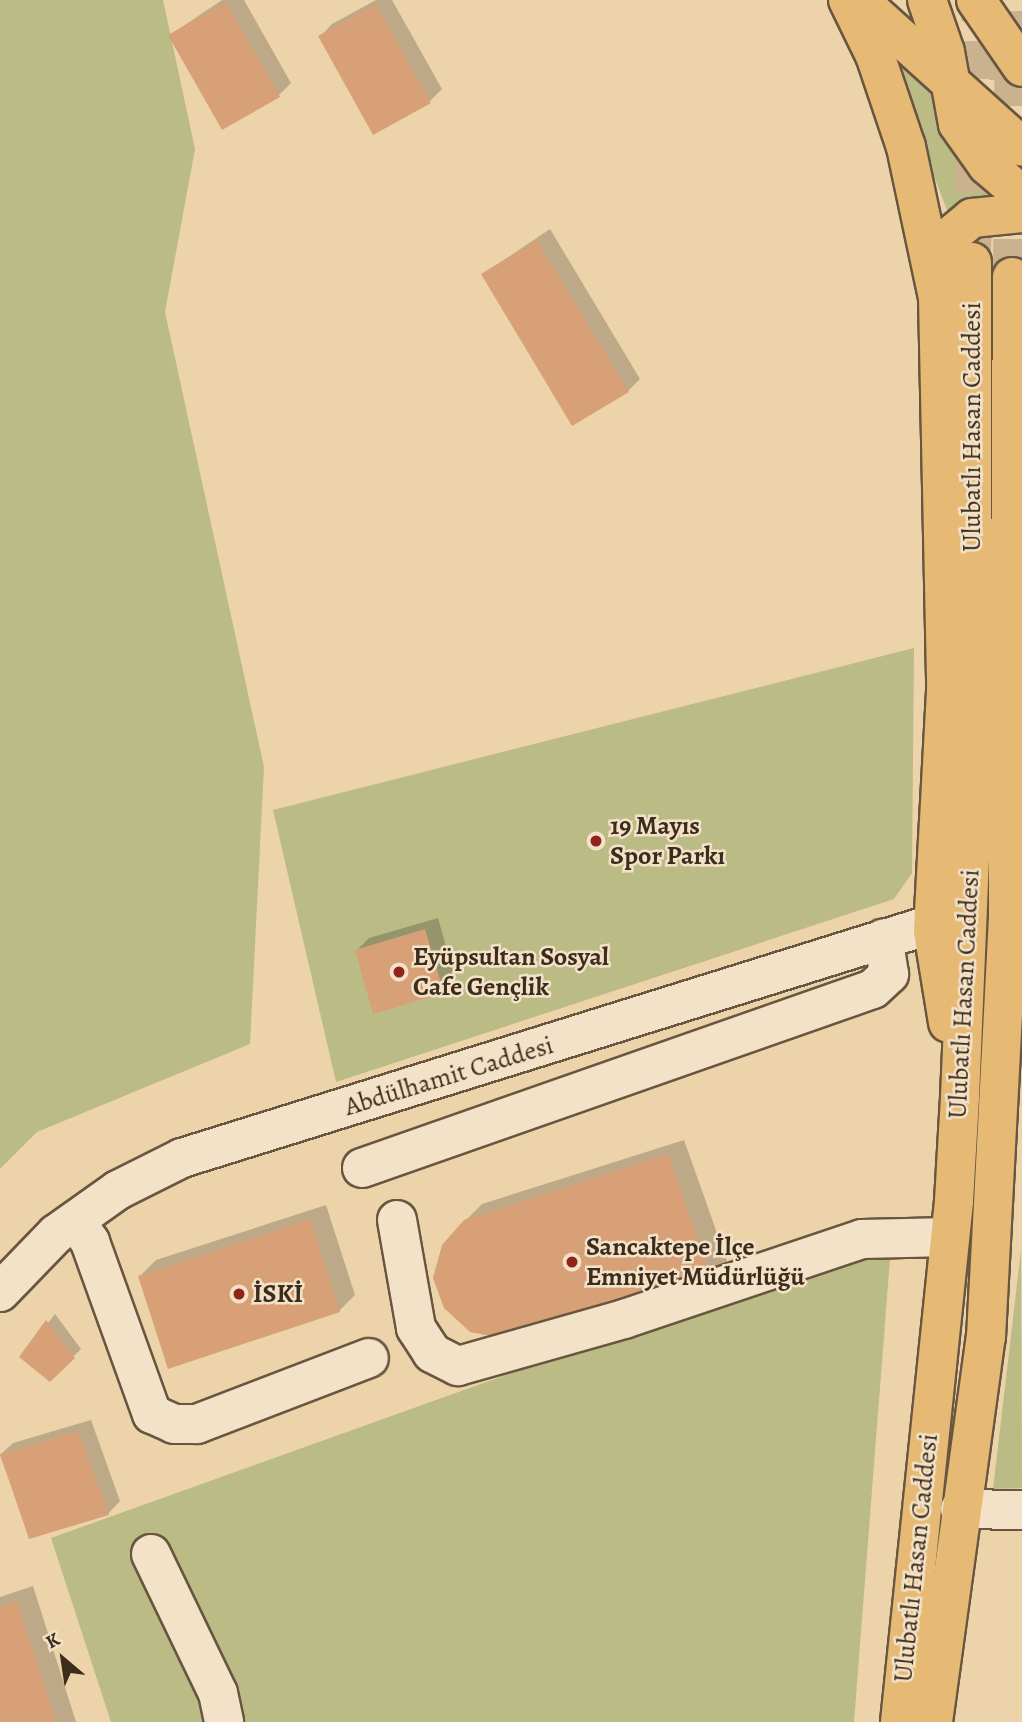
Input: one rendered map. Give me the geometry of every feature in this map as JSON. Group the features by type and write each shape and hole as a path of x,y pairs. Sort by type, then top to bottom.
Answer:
{"main road":[{"path":"848,0 875,55 906,147 936,284 946,691 933,924 960,1097"},
{"path":"859,0 947,84 1022,147"},
{"path":"927,0 945,52 947,84 958,124 987,165 1022,195"},
{"path":"982,5 1022,67"},
{"path":"936,284 954,233 972,218 1022,214"},
{"name":"Ulubatlı Hasan Caddesi","path":"900,1722 950,1237 960,1097 972,807 972,262"},
{"name":"Ulubatlı Hasan Caddesi","path":"933,1722 960,1509 986,1337 1008,920 1012,277"},
{"path":"986,1337 1022,1126"}],"street":[{"name":"Abdülhamit Caddesi","path":"0,1292 75,1221 118,1190 182,1158 933,924"},
{"path":"362,1168 873,989 889,974 883,939"},
{"path":"397,1220 416,1328 432,1353 458,1366 624,1319 862,1238 950,1237"},
{"path":"75,1221 90,1242 152,1414 174,1424 197,1424 369,1358"},
{"path":"960,1509 1022,1510"},
{"path":"151,1554 218,1693 224,1722"}],"green space":[{"path":"0,0 163,0 195,149 165,312 264,767 250,1044 37,1132 0,1169"},
{"path":"883,42 937,88 1005,201 948,213"},
{"name":"19 Mayıs Spor Parkı","path":"914,648 912,873 894,899 336,1082 273,810"},
{"path":"1021,1250 1022,1488 993,1489"},
{"path":"846,1253 890,1259 854,1722 111,1722 51,1538"}],"building":[{"path":"226,2 280,97 222,130 168,35"},
{"path":"376,4 431,103 373,135 318,36"},
{"path":"537,240 629,392 572,426 481,274"},
{"name":"Eyüpsultan Sosyal Cafe Gençlik","path":"425,929 444,993 373,1014 355,950"},
{"name":"Sancaktepe İlçe Emniyet Müdürlüğü","path":"668,1154 713,1282 506,1339 470,1332 444,1308 433,1278 442,1245 464,1220"},
{"name":"İSKİ","path":"310,1219 340,1312 168,1369 138,1276"},
{"path":"46,1320 75,1358 50,1382 19,1357"},
{"path":"78,1431 109,1515 29,1539 0,1454"},
{"path":"17,1601 56,1722 0,1722 0,1607"}],"tunnel":[{"path":"972,250 981,0"},
{"path":"1012,277 1014,0"}],"place":[{"name":"19 Mayıs Spor Parkı","path":"596,841"},
{"name":"Eyüpsultan Sosyal Cafe Gençlik","path":"399,972"},
{"name":"Sancaktepe İlçe Emniyet Müdürlüğü","path":"572,1262"},
{"name":"İSKİ","path":"239,1294"}]}
